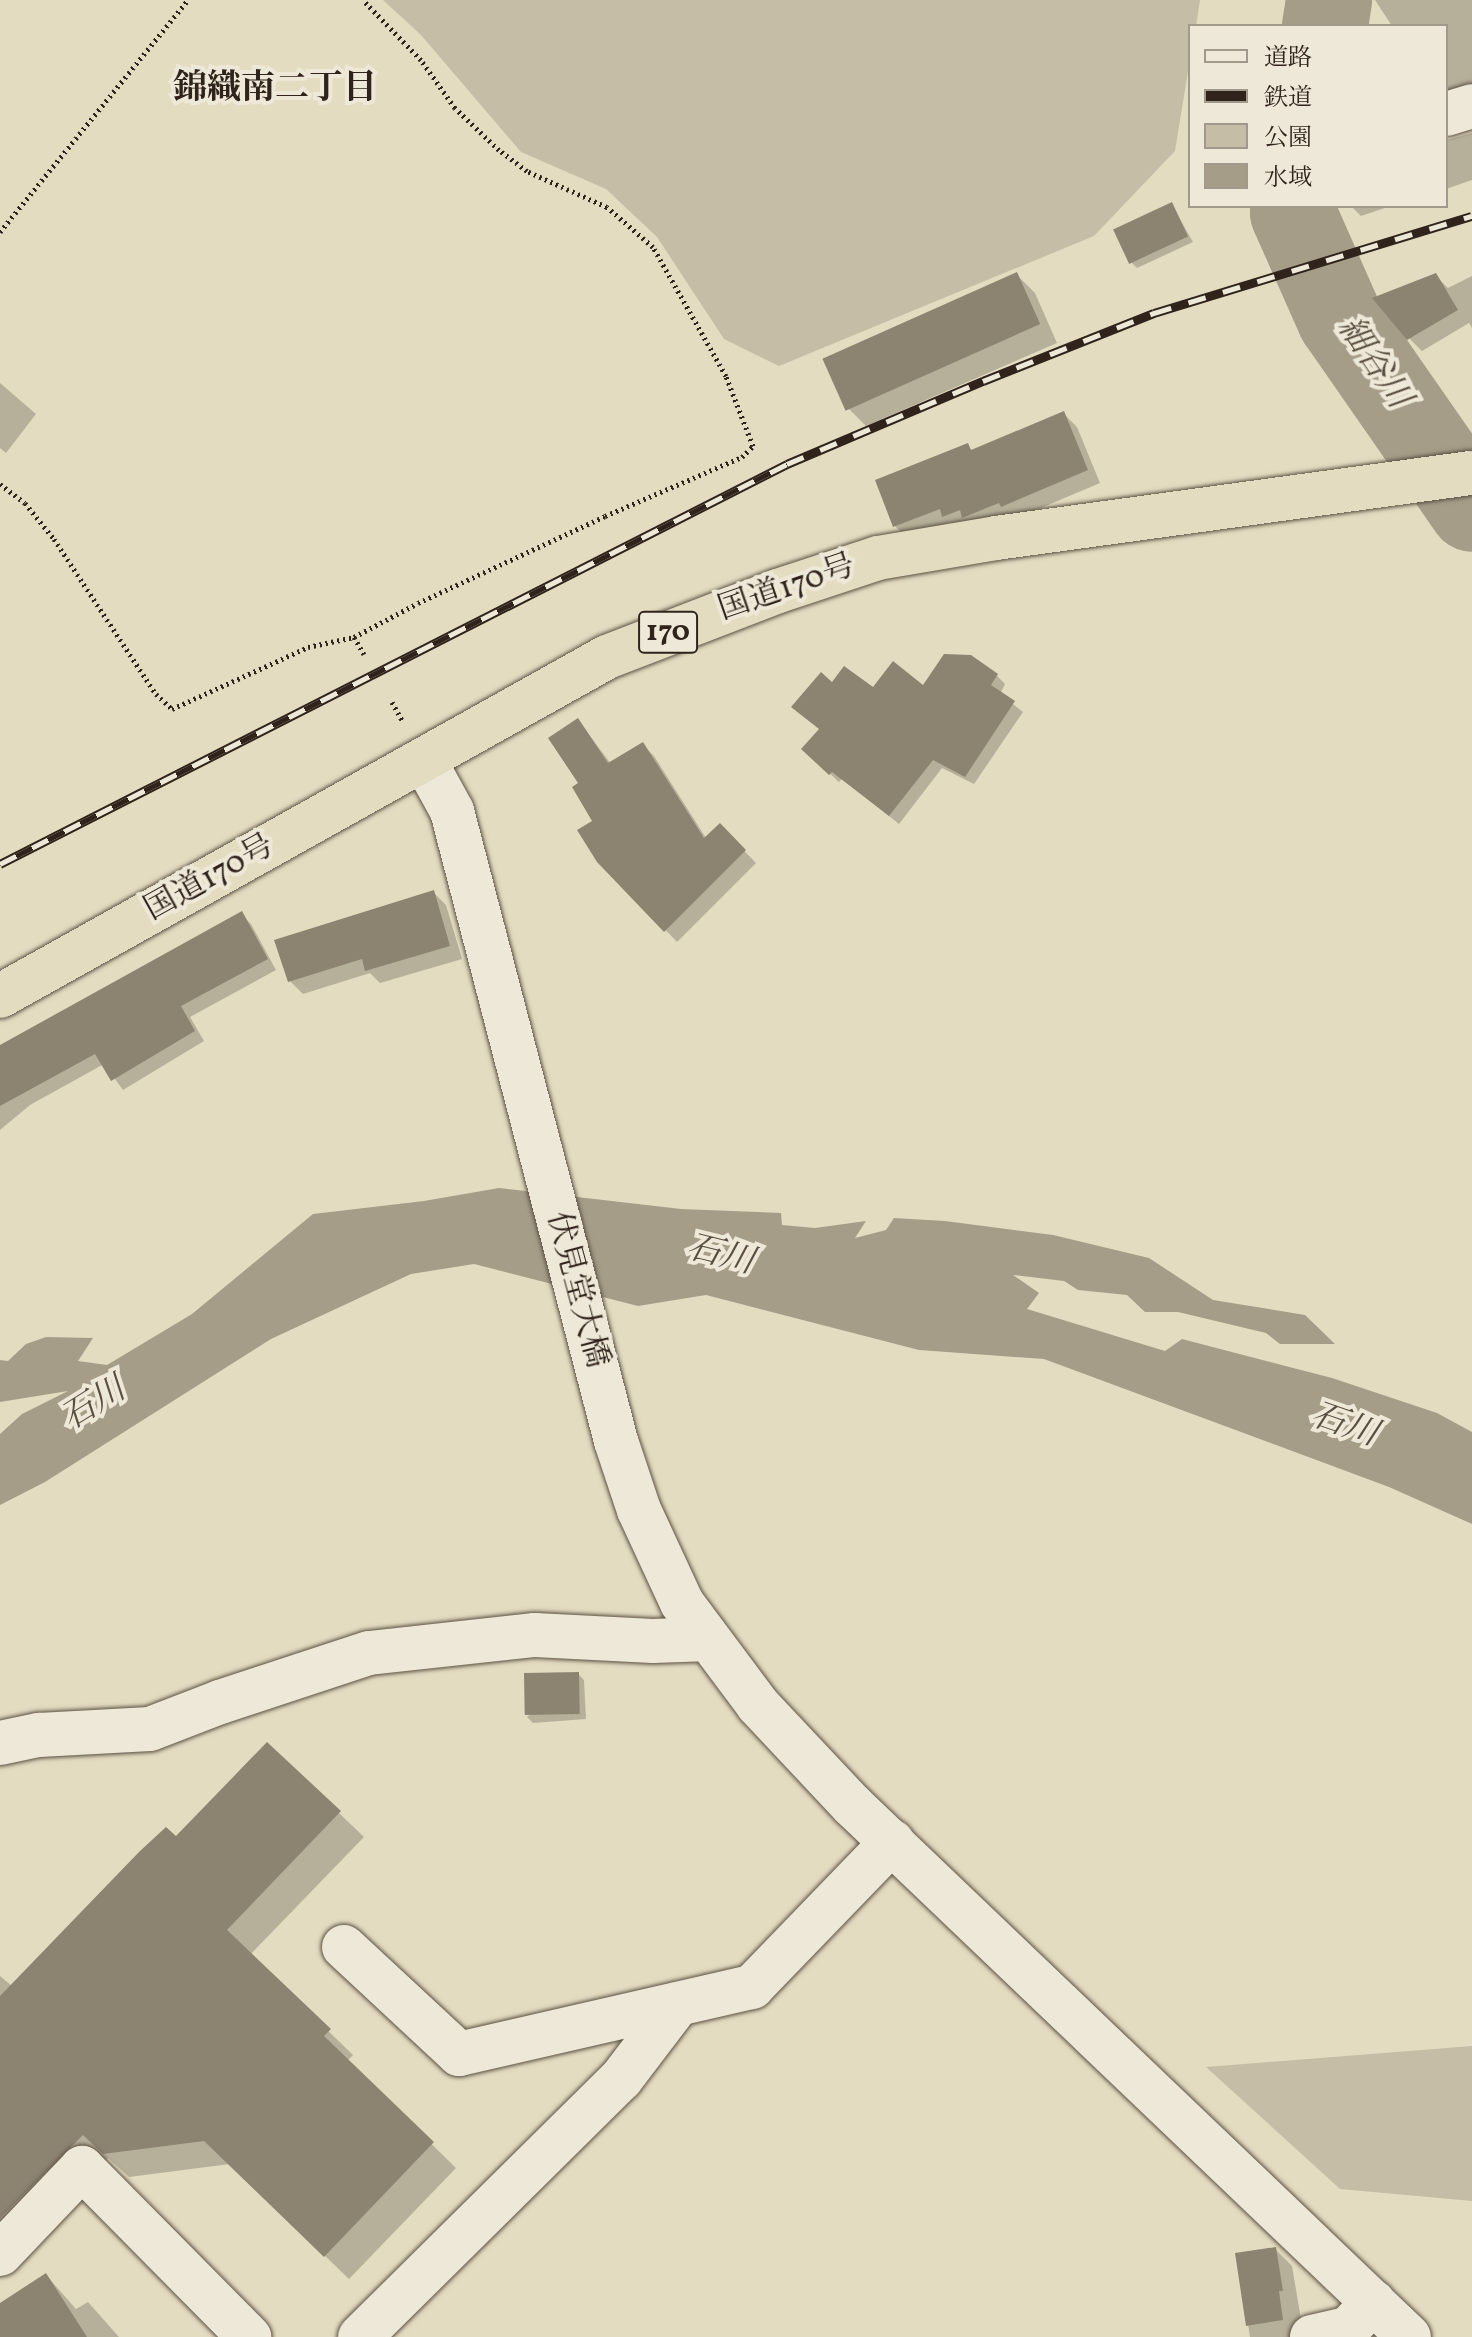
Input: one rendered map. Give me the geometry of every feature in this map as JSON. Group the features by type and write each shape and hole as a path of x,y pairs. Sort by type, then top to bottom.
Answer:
{"highway":[{"name":"国道170号","path":"0,996 607,657 693,622 878,558 996,538 1472,473"}],"street":[{"path":"1448,113 1472,106"},
{"name":"伏見堂大橋","path":"424,760 452,811 616,1441 639,1510 682,1603 758,1705 892,1842 1409,2337"},
{"path":"0,1743 39,1735 150,1729 220,1702 369,1653 535,1635 653,1641 708,1639"},
{"path":"344,1947 459,2054 752,1987 892,1842"},
{"path":"360,2337 621,2079 678,2004"},
{"path":"0,2254 82,2168 249,2337"},
{"path":"1312,2337 1348,2329 1373,2302"}],"path":[{"path":"0,232 188,0"},
{"path":"0,484 25,503 54,539 156,694 172,709 308,647 354,637 576,529 742,457 753,446 726,376 653,247 607,207 527,171 499,150 455,108 421,60 363,0"},
{"path":"354,637 364,654"}],"green space":[{"path":"383,0 1200,0 1196,24 1188,24 1188,71 1175,151 1094,236 779,366 724,339 657,237 606,189 521,152 421,35"},
{"path":"1472,2046 1472,2201 1340,2189 1206,2067"}],"water":[{"name":"石川","path":"499,1188 681,1209 781,1213 782,1225 815,1228 866,1221 855,1238 886,1230 894,1218 945,1221 1053,1235 1149,1258 1213,1300 1305,1315 1335,1344 1280,1344 1266,1333 1178,1312 1145,1312 1127,1295 1078,1290 1064,1281 1013,1275 1039,1293 1027,1309 1165,1351 1182,1339 1332,1378 1437,1413 1472,1432 1472,1524 1389,1487 1044,1359 919,1350 706,1295 638,1306 474,1264 411,1274 271,1339 45,1482 0,1505 0,1434 22,1414 68,1391 0,1402 0,1360 8,1361 26,1344 46,1337 93,1338 78,1361 107,1365 192,1314 313,1214 424,1201"}],"building":[{"path":"1172,202 1188,236 1129,264 1113,229"},
{"path":"1017,272 1040,324 846,411 822,359"},
{"path":"1436,273 1458,310 1407,340 1372,298"},
{"path":"1064,411 1088,470 1001,507 999,503 962,518 960,510 942,517 940,509 893,527 875,480 968,443 971,450"},
{"path":"944,654 971,655 998,674 991,685 1015,701 965,777 933,760 889,816 832,772 829,775 801,749 819,729 791,707 821,672 832,682 844,666 873,687 893,661 923,685"},
{"path":"578,718 608,763 643,742 704,838 720,823 746,850 664,932 597,862 577,830 592,821 572,787 578,783 548,738"},
{"path":"434,890 450,946 365,971 362,959 288,982 274,940"},
{"path":"242,911 268,959 181,1006 195,1031 111,1081 95,1054 0,1106 0,1045"},
{"path":"579,1672 580,1714 525,1715 524,1673"},
{"path":"267,1742 341,1811 227,1930 331,2029 324,2036 434,2142 324,2257 204,2141 103,2154 83,2135 0,2218 0,1996 139,1852 166,1827 176,1836"},
{"path":"1276,2247 1283,2291 1279,2291 1283,2320 1246,2326 1235,2253"},
{"path":"46,2273 87,2337 0,2337 0,2303"}],"waterway":[{"name":"細谷川","path":"1325,24 1329,0"},
{"name":"細谷川","path":"1294,208 1293,213 1340,319 1472,509"}],"railway":[{"path":"0,864 787,464 1154,313 1472,216"}],"district":[{"name":"錦織南二丁目","path":"275,90"}]}
